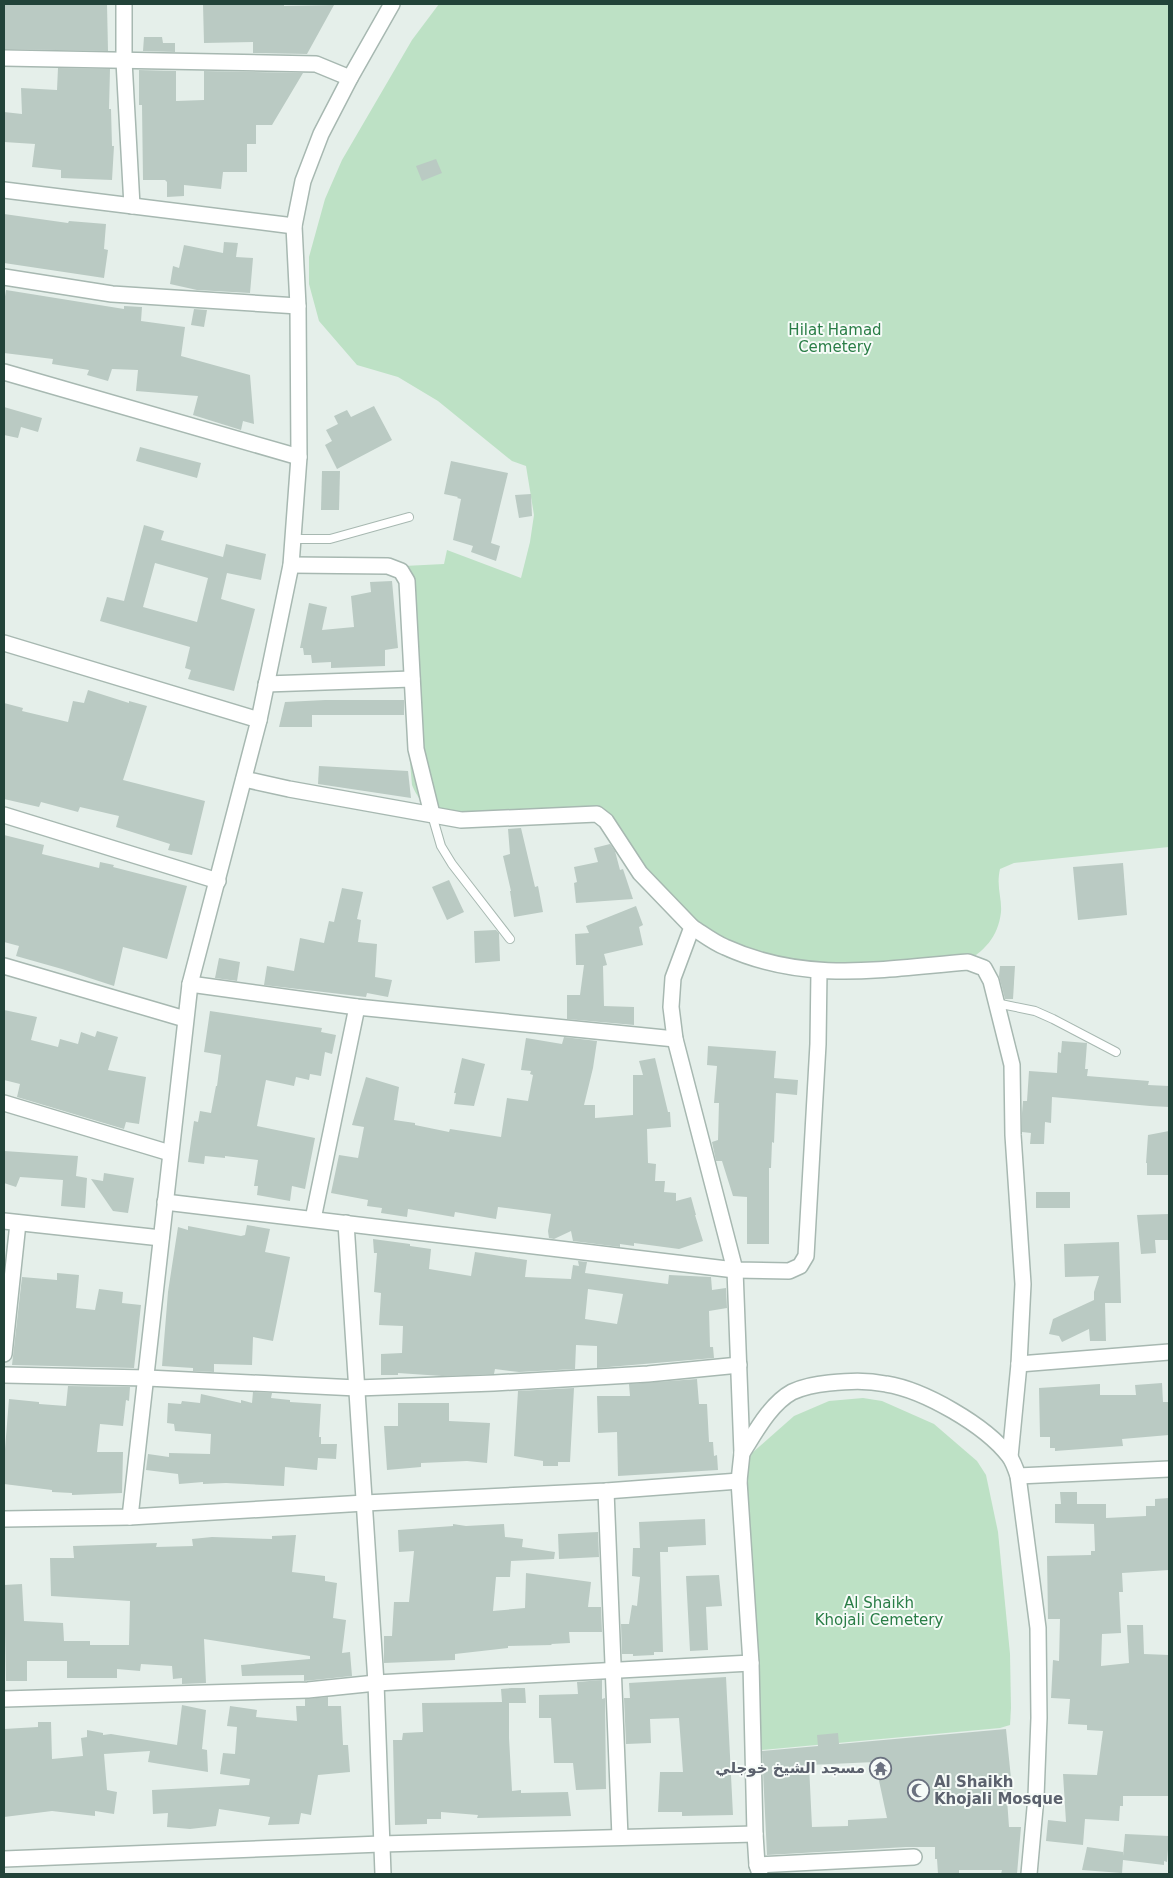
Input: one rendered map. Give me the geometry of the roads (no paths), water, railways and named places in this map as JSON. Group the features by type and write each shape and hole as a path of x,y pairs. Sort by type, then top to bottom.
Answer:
{"street":[{"path":"124,4 124,60 132,206"},
{"path":"130,1517 190,984 259,720 291,565 299,457 298,306 294,226 303,181 321,134 392,4"},
{"path":"4,58 316,64 350,78"},
{"path":"4,190 294,226"},
{"path":"4,277 112,294 298,306"},
{"path":"4,372 299,457"},
{"path":"291,565 388,566 401,571 407,581 416,749 432,814"},
{"path":"4,643 259,720"},
{"path":"266,684 412,679"},
{"path":"244,779 290,790 461,820 597,814 606,821 640,873 692,928 724,946 756,958 790,967 819,971 852,972 968,962 984,968 991,981 1012,1065 1013,1135 1022,1284 1019,1364 1010,1457"},
{"path":"4,815 218,881"},
{"path":"692,928 673,978 671,1007 675,1039 735,1270 742,1453 739,1481 751,1662 755,1834 759,1870 914,1857"},
{"path":"4,966 185,1019"},
{"path":"165,1202 735,1270 789,1271 800,1266 806,1256 818,1044 819,971"},
{"path":"190,984 357,1007 675,1039"},
{"path":"313,1219 357,1007"},
{"path":"4,1103 170,1153"},
{"path":"4,1354 11,1222 161,1238"},
{"path":"346,1223 376,1683 383,1874"},
{"path":"1019,1364 1169,1352"},
{"path":"4,1375 146,1378 357,1388 513,1382 648,1374 739,1365"},
{"path":"742,1453 776,1404 792,1392 819,1384 858,1380 888,1384 920,1395 962,1416 989,1436 1010,1457 1018,1476 1038,1628 1036,1787 1029,1874"},
{"path":"1018,1476 1169,1470"},
{"path":"4,1519 130,1517 606,1491 739,1481"},
{"path":"606,1491 620,1837"},
{"path":"4,1699 308,1690 376,1683 751,1662"},
{"path":"4,1859 381,1844 755,1834"}],"lane":[{"path":"293,539 330,539 409,517"},
{"path":"432,814 441,846 452,864 510,938"},
{"path":"996,1004 1035,1011 1116,1052"}],"place":[{"name":"مسجد الشيخ خوجلي","path":"881,1768"},
{"name":"Al Shaikh Khojali Mosque","path":"918,1791"}],"park label":[{"name":"Hilat Hamad Cemetery","path":"835,338"},
{"name":"Al Shaikh Khojali Cemetery","path":"879,1612"}]}
